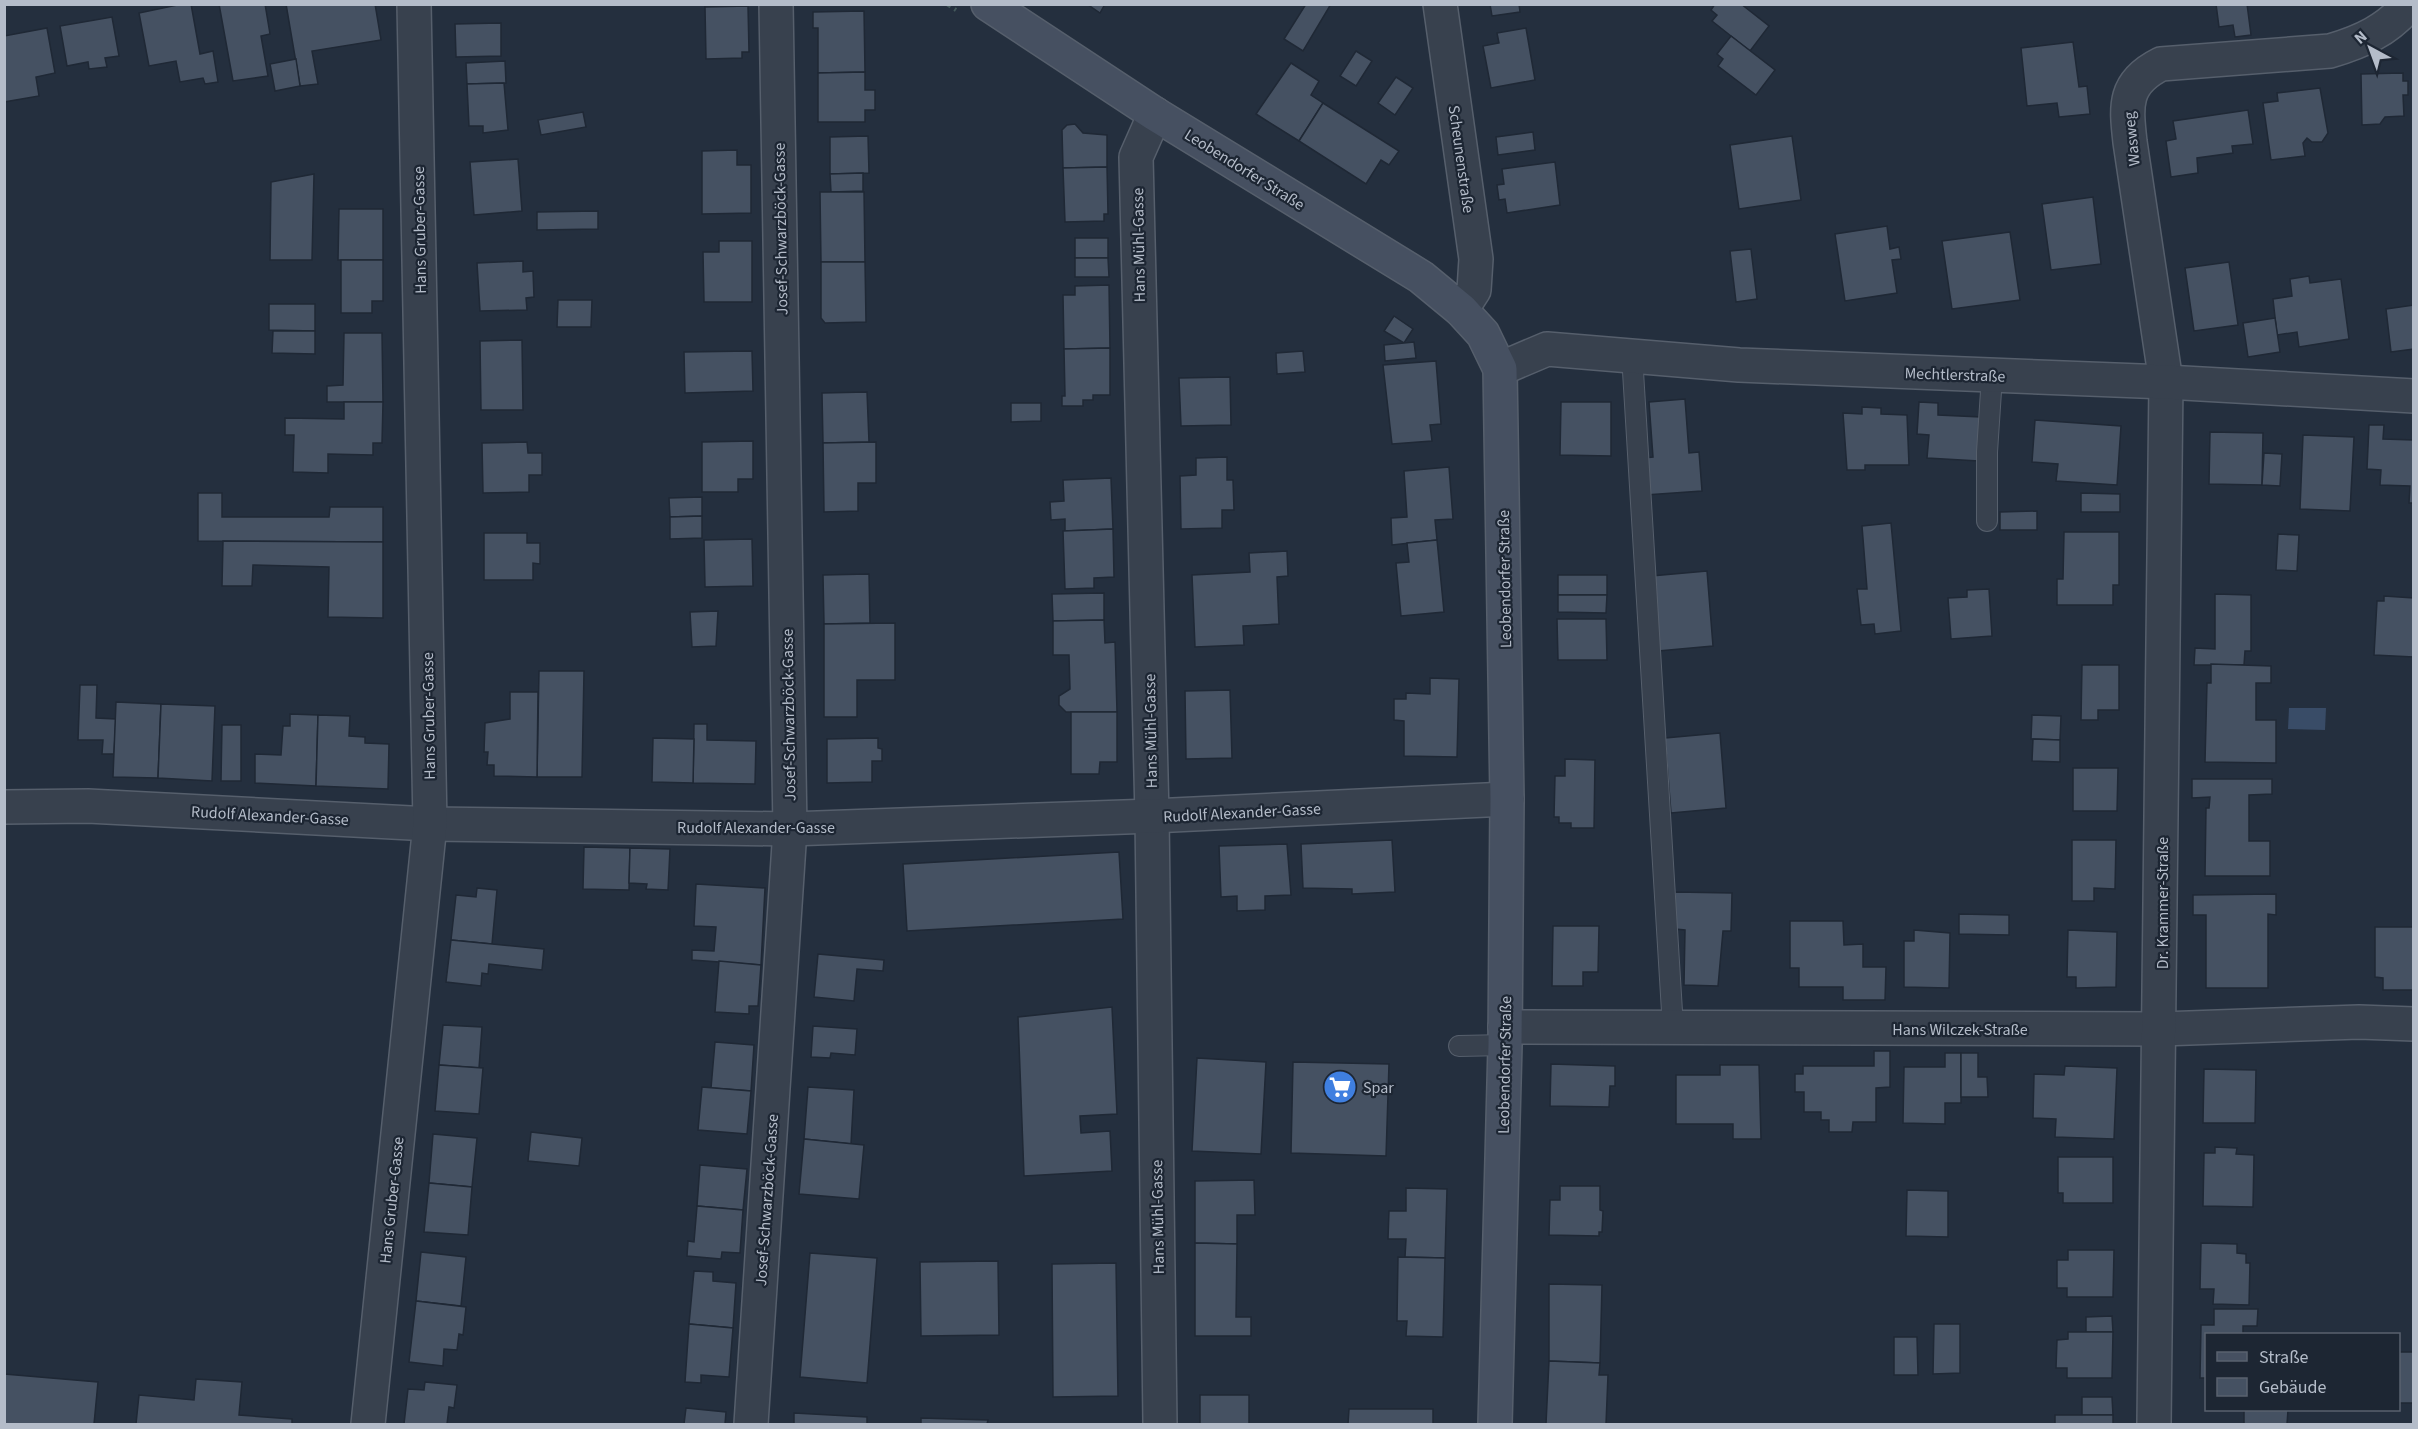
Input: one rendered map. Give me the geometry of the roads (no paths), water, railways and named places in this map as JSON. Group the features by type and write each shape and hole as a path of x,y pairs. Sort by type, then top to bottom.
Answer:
{"main road":[{"name":"Leobendorfer Straße","path":"972,8 1155,114 1421,277 1461,310 1483,334 1500,369 1507,799 1505,1036 1495,1425"}],"street":[{"name":"Hans Gruber-Gasse","path":"368,1425 430,824 414,4"},
{"name":"Josef-Schwarzböck-Gasse","path":"751,1425 790,829 776,4"},
{"name":"Scheunenstraße","path":"1440,4 1476,259 1474,290 1461,310"},
{"name":"Wasweg","path":"2166,382 2126,110 2128,97 2135,84 2143,75 2161,64 2330,51 2352,45 2390,24 2409,4"},
{"name":"Hans Mühl-Gasse","path":"1155,114 1136,157 1152,816 1160,1425"},
{"name":"Mechtlerstraße","path":"1500,369 1547,349 1738,364 2166,382 2414,396"},
{"name":"Dr. Krammer-Straße","path":"2154,1425 2161,1029 2166,382"},
{"name":"Rudolf Alexander-Gasse","path":"4,807 88,806 430,824 790,829 1152,816 1507,799"},
{"name":"Hans Wilczek-Straße","path":"1505,1036 1673,1028 2161,1029 2359,1022 2414,1024"}],"lane":[{"path":"1632,355 1673,1028"},
{"path":"1987,520 1987,452 1992,376"},
{"path":"1459,1046 1505,1036"}],"water":[{"path":"2289,708 2326,708 2325,730 2288,729"}],"place":[{"name":"Spar","path":"1340,1087"}]}
